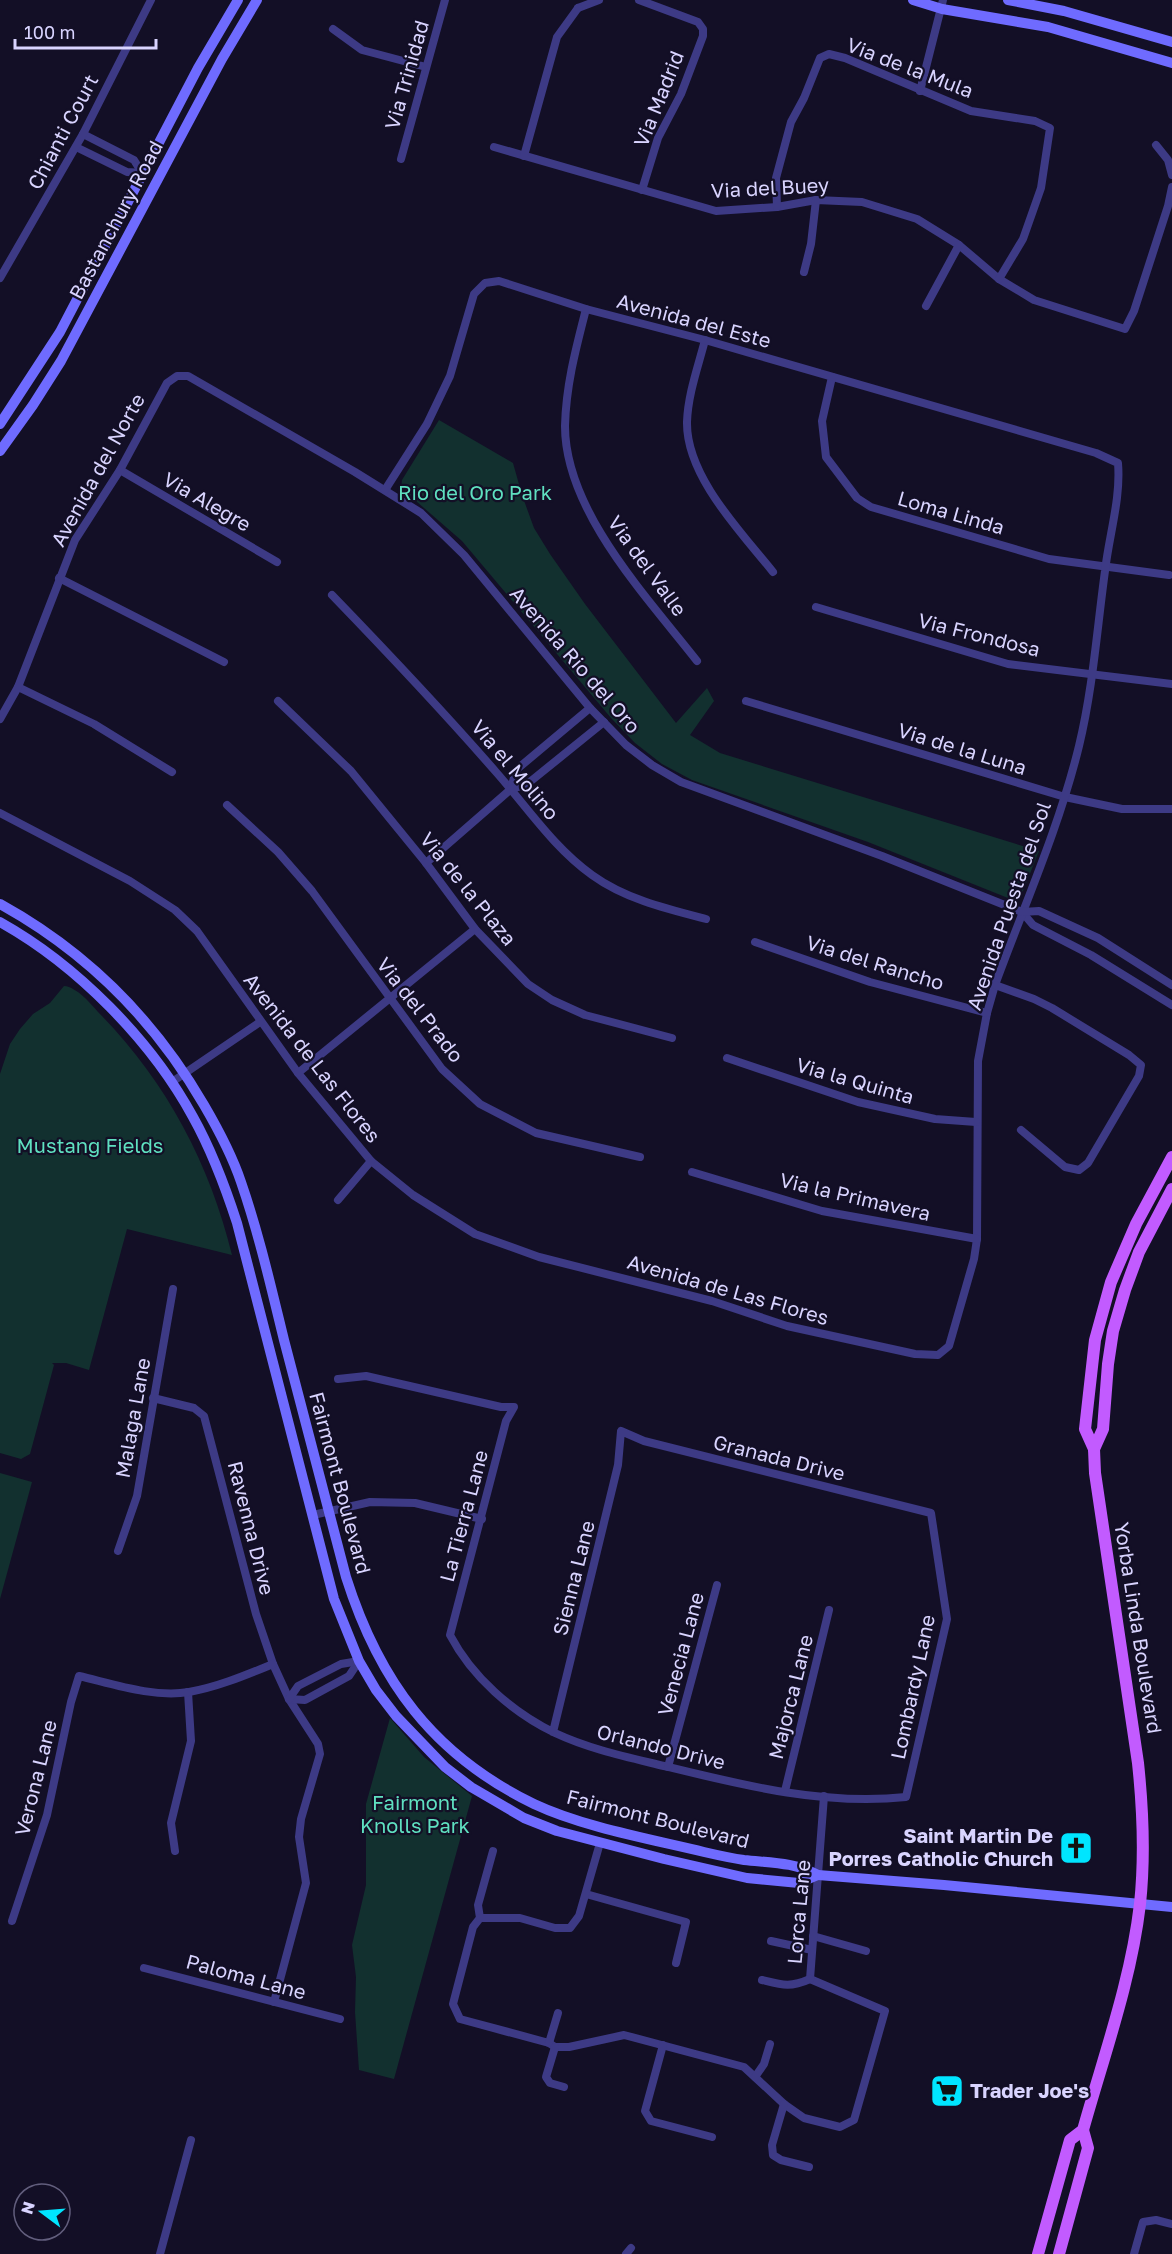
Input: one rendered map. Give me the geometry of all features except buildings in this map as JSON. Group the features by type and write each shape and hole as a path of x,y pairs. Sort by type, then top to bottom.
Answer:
{"main road":[{"name":"Bastanchury Road","path":"0,424 60,332 198,68 238,0"},
{"name":"Bastanchury Road","path":"0,451 61,361 222,59 257,0"},
{"path":"914,0 943,4 1048,27 1172,63"},
{"path":"1008,0 1064,11 1172,42"},
{"path":"142,173 156,181"},
{"name":"Fairmont Boulevard","path":"0,904 43,930 110,984 153,1029 185,1073 215,1123 241,1181 357,1611 375,1653 406,1703 456,1754 497,1784 535,1804 605,1827 732,1858 800,1866 818,1875 1172,1907"},
{"name":"Fairmont Boulevard","path":"0,922 68,968 99,996 154,1058 193,1117 213,1158 237,1223 334,1599 359,1661 376,1690 396,1716 445,1767 471,1788 524,1818 557,1831 747,1878 799,1883 818,1875"},
{"path":"68,968 78,956"},
{"name":"Yorba Linda Boulevard","path":"1059,2254 1088,2148 1083,2130 1128,1973 1140,1903 1143,1858 1143,1810 1138,1762 1095,1473 1094,1449 1085,1429 1087,1404 1099,1327 1111,1282 1131,1234 1172,1158"},
{"name":"Yorba Linda Boulevard","path":"1094,1449 1103,1428 1104,1388 1113,1331 1125,1290 1139,1252 1172,1189"},
{"path":"1099,1327 1113,1331"},
{"path":"359,1661 375,1653"},
{"path":"600,1843 605,1827"},
{"name":"Yorba Linda Boulevard","path":"1038,2254 1070,2140 1083,2130"}],"street":[{"name":"Chianti Court","path":"0,278 76,147 151,0"},
{"name":"Via Trinidad","path":"401,159 445,0"},
{"path":"524,156 557,36 576,4 598,0"},
{"name":"Via Madrid","path":"639,0 698,22 703,29 703,36 681,94 658,138 642,190"},
{"path":"920,91 943,4"},
{"path":"333,29 362,50 426,67"},
{"name":"Via de la Mula","path":"777,207 776,178 791,122 804,98 820,58 829,54 845,58 971,111 1035,122 1050,128 1041,188 1023,239 999,279"},
{"path":"83,134 134,160 142,173"},
{"path":"1156,145 1168,160 1172,175"},
{"path":"76,147 127,172 142,173"},
{"name":"Via del Buey","path":"494,147 716,211 777,207 816,200 862,202 917,219 959,245 999,279 1034,300 1125,329 1134,311 1172,187"},
{"path":"804,272 811,244 816,200"},
{"path":"926,306 959,245"},
{"name":"Avenida del Este","path":"385,490 427,424 450,376 474,294 485,283 500,281 586,309 705,340 1096,453 1118,463"},
{"name":"Via del Valle","path":"586,309 569,374 565,428 572,472 585,505 606,544 697,661"},
{"path":"705,340 689,398 687,424 693,457 715,499 773,572"},
{"name":"Avenida Rio del Oro","path":"177,376 188,376 197,381 421,513 464,555 590,708 626,745 652,765 681,782 882,856 1022,912 1039,911 1098,938 1172,985"},
{"name":"Avenida del Norte","path":"0,719 18,687 75,540 120,470 153,405 167,383 177,376"},
{"name":"Loma Linda","path":"832,377 822,421 826,457 857,498 871,507 1049,559 1169,575"},
{"name":"Avenida Puesta del Sol","path":"938,1355 949,1346 970,1277 977,1239 978,1061 987,1013 995,985 1065,797 1079,744 1092,676 1105,568 1120,481 1118,463"},
{"name":"Via Alegre","path":"120,470 277,562"},
{"path":"60,578 224,662"},
{"name":"Via el Molino","path":"332,596 422,687 552,839 592,875 631,897 658,907 706,919"},
{"name":"Via Frondosa","path":"816,607 1008,664 1172,684"},
{"path":"18,687 94,724 172,772"},
{"name":"Via de la Plaza","path":"278,701 351,771 426,863 475,929 528,984 552,1000 585,1016 672,1038"},
{"name":"Via de la Luna","path":"746,701 1065,797 1122,810 1172,809"},
{"path":"511,789 516,770 590,708"},
{"path":"426,863 511,789 526,785 604,722"},
{"name":"Via del Prado","path":"226,805 278,852 312,891 442,1069 480,1104 536,1133 640,1157"},
{"name":"Avenida de Las Flores","path":"0,813 130,881 175,910 197,931 298,1073 371,1161 413,1195 475,1234 539,1257 712,1301 787,1326 902,1352 938,1355"},
{"name":"Avenida Rio del Oro","path":"1022,912 1033,925 1091,954 1172,1005"},
{"path":"298,1073 475,929"},
{"name":"Via del Rancho","path":"755,942 870,982 987,1013"},
{"path":"995,985 1035,999 1052,1008 1129,1055 1141,1065 1139,1077 1088,1163 1079,1170 1065,1167 1021,1130"},
{"path":"172,1082 260,1022"},
{"name":"Via la Quinta","path":"727,1058 858,1102 935,1119 976,1122"},
{"path":"338,1200 371,1161"},
{"name":"Via la Primavera","path":"692,1172 822,1211 977,1239"},
{"name":"Malaga Lane","path":"118,1551 137,1496 173,1289"},
{"name":"La Tierra Lane","path":"338,1379 366,1376 501,1407 514,1407 506,1421 450,1635"},
{"name":"Ravenna Drive","path":"153,1398 194,1408 204,1416 256,1614 273,1664 289,1699 318,1744 320,1754 301,1819 299,1837 306,1883 274,2001"},
{"name":"Granada Drive","path":"621,1431 644,1441 931,1513"},
{"name":"Sienna Lane","path":"554,1732 618,1465 621,1431"},
{"path":"313,1515 370,1502 415,1503 482,1519"},
{"name":"Lombardy Lane","path":"906,1797 947,1619 931,1513"},
{"name":"Venecia Lane","path":"668,1767 717,1585"},
{"name":"Majorca Lane","path":"784,1791 829,1610"},
{"name":"Orlando Drive","path":"450,1635 457,1648 484,1680 511,1706 554,1732 605,1751 742,1785 824,1796 879,1799 906,1797"},
{"path":"289,1699 298,1686 342,1664 359,1661"},
{"path":"289,1699 305,1700 349,1676 359,1661"},
{"path":"175,1851 171,1823 191,1742 188,1692 231,1681 273,1664"},
{"name":"Verona Lane","path":"12,1921 47,1815 71,1702 79,1676 148,1690 188,1692"},
{"name":"Lorca Lane","path":"783,2104 804,2118 840,2127 854,2121 885,2011 810,1979 824,1796"},
{"path":"480,1918 520,1918 555,1928 570,1928 577,1921 600,1843"},
{"path":"493,1851 478,1905 480,1918 473,1927 453,2004 460,2019 552,2045 569,2047 624,2035 744,2067 783,2104 772,2145 773,2155 781,2160 809,2167"},
{"path":"586,1894 686,1922 676,1963"},
{"path":"813,1936 866,1951"},
{"path":"771,1941 812,1950"},
{"name":"Paloma Lane","path":"144,1968 340,2019"},
{"path":"762,1980 784,1986 796,1985 810,1979"},
{"path":"558,2013 546,2077 550,2083 564,2087"},
{"path":"755,2077 764,2064 770,2044"},
{"path":"663,2045 645,2111 648,2117 651,2121 712,2137"},
{"path":"160,2254 191,2140"},
{"path":"1134,2254 1143,2222 1156,2220 1172,2224"}],"green space":[{"name":"Rio del Oro Park","path":"439,420 513,463 534,528 550,554 585,604 676,723 707,688 714,701 690,735 720,753 1039,851 1023,891 1016,898 1008,898 868,842 692,780 662,764 635,743 611,718 462,541 401,488 402,480"},
{"name":"Mustang Fields","path":"64,986 79,993 92,1005 123,1039 165,1095 198,1156 223,1221 232,1255 127,1229 89,1370 66,1363 52,1363 54,1365 30,1454 21,1459 0,1453 0,1074 10,1044 20,1029 33,1014 50,1003"},
{"path":"0,1473 32,1482 0,1599"},
{"name":"Fairmont Knolls Park","path":"390,1718 424,1757 472,1796 394,2079 359,2070 355,2012 356,1977 352,1945 366,1885 366,1804"}],"place":[{"name":"Saint Martin De Porres Catholic Church","path":"1076,1848"},
{"name":"Trader Joe's","path":"947,2091"}]}
